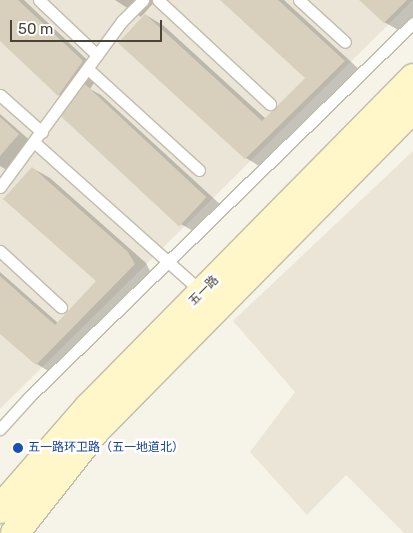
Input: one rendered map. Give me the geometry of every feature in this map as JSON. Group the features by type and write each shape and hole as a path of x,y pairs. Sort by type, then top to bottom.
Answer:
{"main road":[{"name":"五一路","path":"15,533 96,430 210,299 413,78"},
{"name":"五一路","path":"0,510 88,408 210,299 413,108"}],"lane":[{"path":"39,0 97,56"},
{"path":"0,187 122,21 143,0"},
{"path":"158,0 270,104"},
{"path":"300,0 346,42"},
{"path":"0,429 168,261 413,23"},
{"path":"88,69 199,170"},
{"path":"0,95 42,132"},
{"path":"34,142 210,299"},
{"path":"0,251 61,308"}],"shaded area":[{"path":"0,0 413,0 0,409"},
{"path":"413,151 413,533 404,533 346,475 307,515 250,452 295,392 233,321"}],"building":[{"path":"0,0 18,0 83,61 58,96 0,41"},
{"path":"220,0 278,0 345,61 245,159 118,43 145,14 262,121 305,78"},
{"path":"359,0 407,0 384,23"},
{"path":"85,84 206,197 179,226 58,113"},
{"path":"0,117 19,134 0,156"},
{"path":"32,167 128,252 135,264 36,365 0,334 0,276 55,325 96,281 3,199"}],"place":[{"name":"五一路环卫路（五一地道北）","path":"18,448"}]}
